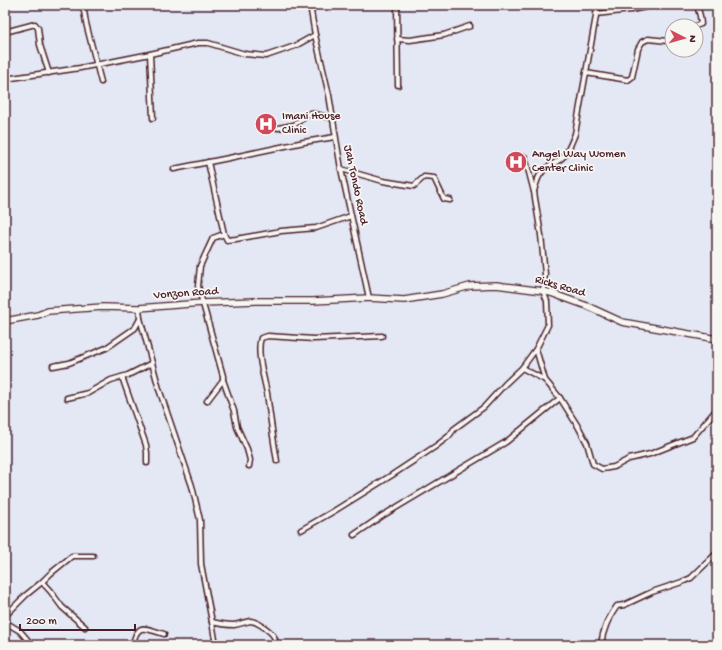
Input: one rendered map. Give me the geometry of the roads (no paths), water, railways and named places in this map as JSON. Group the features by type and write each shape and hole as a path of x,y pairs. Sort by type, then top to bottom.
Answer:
{"street":[{"path":"83,5 101,82"},
{"name":"Jah Tondo Road","path":"310,5 315,35 329,95 341,169 369,298"},
{"path":"397,5 398,85"},
{"path":"534,192 540,175 547,167 556,163 564,156 570,148 575,134 598,5"},
{"path":"596,14 631,10 656,5"},
{"path":"698,5 700,18"},
{"path":"5,32 35,24 38,28 40,45 49,73"},
{"path":"397,39 410,40 444,35 470,26"},
{"path":"5,79 97,65 198,43 208,43 245,54 266,56 295,46 315,35"},
{"path":"586,73 628,80 632,77 638,49 642,42 648,39 664,41"},
{"path":"150,54 153,118"},
{"path":"278,128 294,125 310,113 332,118"},
{"path":"174,169 335,137"},
{"path":"301,530 334,511 436,446 449,436 454,429 484,407 522,368 536,349 548,325 547,301 542,291 544,282 544,257 541,235 534,192 525,157"},
{"path":"208,162 224,234 227,240 281,231 316,228 351,216"},
{"path":"341,169 383,181 414,186 424,177 434,178 444,199 450,200"},
{"path":"224,234 213,238 200,266 198,286 223,380 234,411 236,427 247,449 250,460 249,466"},
{"name":"Ricks Road","path":"369,298 404,300 442,294 470,286 496,284 542,291 587,306 622,322 717,339"},
{"name":"Vonzon Road","path":"5,321 38,315 48,311 103,307 139,308 202,303 313,301 369,298"},
{"path":"139,308 140,318 159,389 194,493 200,520 201,564 216,645"},
{"path":"53,366 69,364 106,348 135,328 140,318"},
{"path":"277,461 267,392 260,360 261,338 268,336 314,339 382,336"},
{"path":"536,349 545,380"},
{"path":"67,398 88,393 115,378 122,377 152,363"},
{"path":"522,368 545,380 560,398 587,442 594,464 602,469 614,467 629,459 650,454 693,437 717,409"},
{"path":"122,377 146,445 147,463"},
{"path":"207,401 223,380"},
{"path":"354,535 382,516 506,442 560,398"},
{"path":"601,645 602,635 617,606 624,605 652,592 691,578 717,553"},
{"path":"5,616 26,595 72,556 93,556"},
{"path":"42,582 62,607 85,627"},
{"path":"5,622 20,631 32,645"},
{"path":"212,622 224,625 255,622 272,634 275,638 274,645"},
{"path":"133,645 134,636 138,630 143,628 164,634"}],"place":[{"name":"Imani House Clinic","path":"266,124"},
{"name":"Angel Way Women Center Clinic","path":"516,162"}]}
